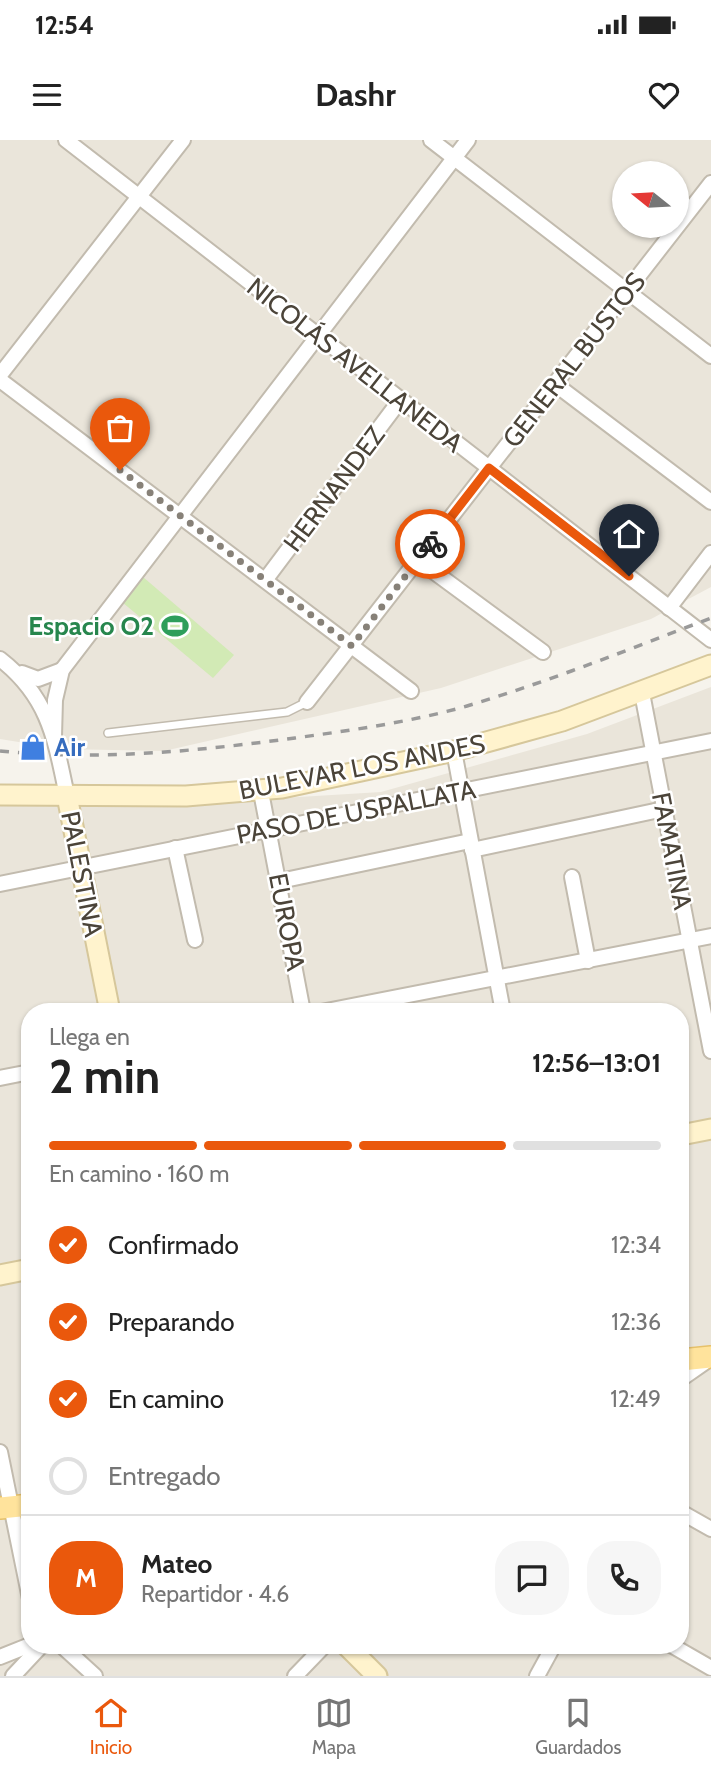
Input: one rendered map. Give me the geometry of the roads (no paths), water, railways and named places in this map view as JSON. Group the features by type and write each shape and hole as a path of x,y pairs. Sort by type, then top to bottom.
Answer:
{"main road":[{"name":"BULEVAR LOS ANDES","path":"0,795 186,796 261,792 454,751 562,721 711,665"},
{"name":"PALESTINA","path":"66,796 108,1003"},
{"path":"689,1133 711,1129"},
{"path":"0,1275 21,1271"},
{"path":"689,1359 711,1357"},
{"path":"355,1654 377,1676"}],"street":[{"name":"NICOLÁS AVELLANEDA","path":"66,140 711,640"},
{"path":"183,140 0,378 411,691"},
{"path":"430,140 711,356"},
{"path":"54,736 55,700 62,670 468,140"},
{"name":"GENERAL BUSTOS","path":"307,702 711,183"},
{"path":"555,384 711,502"},
{"name":"HERNANDEZ","path":"266,579 401,399"},
{"path":"668,607 711,553"},
{"path":"418,560 543,652"},
{"path":"6,664 38,679 62,670"},
{"path":"6,664 30,686 54,736"},
{"name":"FAMATINA","path":"642,693 711,1051"},
{"name":"PALESTINA","path":"54,736 66,796"},
{"name":"PASO DE USPALLATA","path":"0,884 711,741"},
{"path":"454,751 500,1003"},
{"name":"EUROPA","path":"261,792 301,1003"},
{"path":"279,881 664,809"},
{"path":"175,848 195,940"},
{"path":"572,877 588,961"},
{"path":"369,1003 711,936"},
{"path":"0,1078 21,1074"},
{"path":"689,1374 711,1357"},
{"path":"0,1452 21,1547"},
{"path":"689,1517 711,1529"},
{"path":"0,1657 21,1649"},
{"path":"13,1676 34,1654"},
{"path":"71,1654 95,1676"},
{"path":"295,1676 316,1654"},
{"path":"537,1676 549,1654"},
{"path":"687,1654 711,1668"}],"lane":[{"path":"108,733 288,712 307,702"}],"railway":[{"path":"0,751 74,755 148,753 295,738 403,721 446,712 529,686 711,618"}],"place":[{"name":"Espacio O2","path":"175,626"},
{"name":"Air","path":"33,747"}]}
